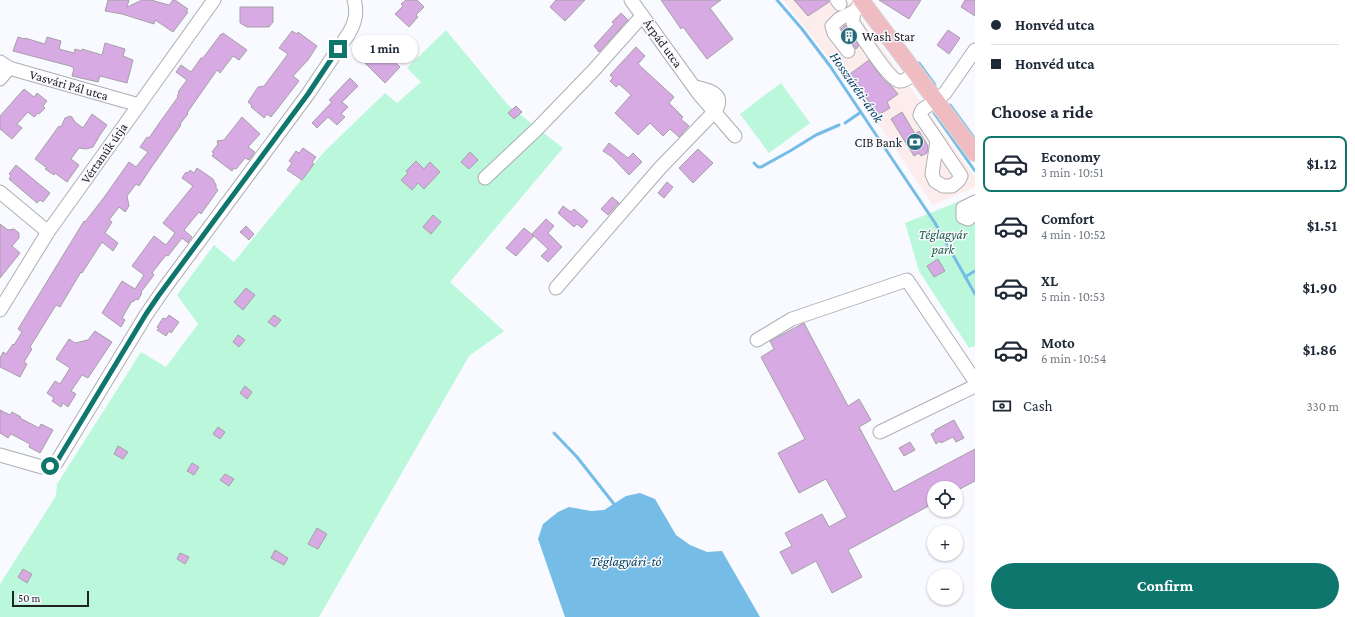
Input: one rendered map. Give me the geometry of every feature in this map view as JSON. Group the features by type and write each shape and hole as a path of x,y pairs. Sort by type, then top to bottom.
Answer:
{"main road":[{"path":"859,5 916,73 975,153"}],"street":[{"name":"Vértanúk útja","path":"0,309 48,232 214,0"},
{"path":"0,455 42,467 50,466 56,463 146,314 308,94 349,33 356,11 354,0"},
{"name":"Árpád utca","path":"630,0 714,112 735,136"},
{"path":"848,51 834,33 832,26 839,19 859,5"},
{"path":"859,5 852,17 853,23 888,74 897,81 901,81 916,73"},
{"path":"485,178 537,129 588,77 642,16"},
{"path":"937,141 920,115 922,110 945,93 975,50"},
{"name":"Vasvári Pál utca","path":"5,65 139,105"},
{"path":"0,79 5,65"},
{"path":"556,288 660,168 714,112"},
{"path":"0,192 48,232"},
{"path":"975,202 963,208 963,217 968,219 975,213"},
{"path":"757,340 792,319 907,280 975,381"},
{"path":"880,432 975,386"}],"shaded area":[{"path":"783,0 847,0 975,177 975,187 933,205 861,98"}],"green space":[{"path":"446,30 508,105 563,148 450,282 504,331 469,356 319,617 0,617 0,584 56,496 57,484 141,352 166,367 198,324 177,295 214,245 234,262 324,152 385,93 397,103 421,82 407,68"},
{"path":"781,83 810,123 769,153 740,114"},
{"name":"Téglagyár park","path":"975,195 975,346 969,348 919,271 905,223"}],"water":[{"name":"Téglagyári-tó","path":"640,493 655,499 676,535 690,545 707,552 722,551 760,617 565,617 538,539 543,524 558,512 569,507 591,511 604,510 626,496"}],"building":[{"path":"108,0 129,0 127,7 142,0 151,0 169,5 173,0 175,0 188,9 186,11 188,12 173,32 155,20 154,24 122,14 105,11"},
{"path":"406,0 417,0 424,7 416,15 418,17 409,27 395,14 403,6 401,4"},
{"path":"556,0 585,0 565,21 550,7"},
{"path":"661,0 721,0 710,8 733,39 707,59 683,27 681,29"},
{"path":"794,0 829,0 829,2 808,16"},
{"path":"879,0 921,0 909,19"},
{"path":"965,0 975,0 975,16 961,7"},
{"path":"240,7 273,7 273,22 269,27 247,27 240,23"},
{"path":"621,13 628,20 599,52 594,46 614,24 612,22"},
{"path":"845,25 859,46 856,49 841,29"},
{"path":"948,30 960,38 949,54 937,45"},
{"path":"292,31 297,34 298,32 317,46 308,60 293,76 299,81 271,117 267,114 264,118 251,107 252,106 248,102 258,87 264,86 288,54 279,48"},
{"path":"223,33 247,50 239,60 233,56 220,73 217,70 139,186 136,184 127,196 129,206 125,212 119,207 109,220 112,222 105,233 118,243 113,251 102,242 82,273 81,272 60,307 56,305 30,347 32,349 24,362 27,364 20,377 0,367 0,358 3,352 6,354 13,344 14,345 22,332 18,329 84,221 85,222 105,196 129,162 136,167 148,152 140,147 147,137 149,138 178,97 178,92 187,80 176,72 181,65 191,72"},
{"path":"18,37 45,44 47,37 61,41 59,49 74,53 75,49 82,51 82,49 102,55 105,43 125,49 123,56 133,60 127,83 100,76 98,82 72,76 74,68 70,66 13,51"},
{"path":"376,44 400,67 385,83 361,59"},
{"path":"636,47 645,56 638,64 674,97 669,103 683,117 681,119 689,126 679,137 670,129 663,136 650,123 638,135 615,113 631,95 619,84 616,87 610,81 613,78 610,75"},
{"path":"869,60 882,78 898,94 887,102 890,108 878,115 850,74"},
{"path":"350,78 358,86 342,102 348,107 341,114 345,117 337,125 328,117 317,128 312,123 332,102 329,100"},
{"path":"24,89 34,97 37,93 47,101 43,106 45,108 34,117 28,112 17,124 22,128 12,139 0,129 0,116"},
{"path":"516,106 522,112 514,119 508,113"},
{"name":"CIB Bank","path":"902,112 915,134 919,131 928,146 927,153 921,156 919,153 914,156 891,119"},
{"path":"92,114 107,125 93,147 86,149 79,148 71,159 79,165 67,182 55,173 54,175 45,169 47,168 35,159 59,126 61,127 65,118 70,116 72,117 75,122 83,128"},
{"path":"242,117 260,134 248,147 255,152 249,160 245,158 236,169 234,168 232,171 212,156 214,153 212,152 218,144 217,141 224,140"},
{"path":"609,143 628,158 633,153 642,162 629,175 612,157 603,151"},
{"path":"303,148 316,157 312,162 314,164 302,180 287,170 292,163 289,161 296,151 299,153"},
{"path":"698,149 713,163 693,183 679,168"},
{"path":"470,152 478,160 469,169 461,162"},
{"path":"416,161 424,169 430,162 440,172 424,189 418,183 412,190 401,180 408,173 406,171"},
{"path":"16,165 50,193 43,202 40,200 37,203 9,179 11,176 9,174"},
{"path":"197,168 213,179 218,190 201,214 199,212 184,230 192,237 188,243 182,238 168,256 166,255 152,273 154,275 141,292 142,293 138,300 136,299 133,302 132,301 122,318 125,320 121,327 102,313 122,281 135,289 144,275 132,266 154,236 166,245 175,233 163,223 193,186 182,178 186,172 188,173 190,170 194,173"},
{"path":"667,182 673,187 664,198 658,193"},
{"path":"612,197 619,203 608,215 601,209"},
{"path":"563,206 571,212 574,209 588,221 582,228 577,224 574,227 558,213"},
{"path":"433,215 441,222 431,234 423,227"},
{"path":"546,219 554,226 548,233 562,247 548,262 541,256 548,249 532,234"},
{"path":"0,224 8,230 14,229 19,233 19,238 12,246 20,253 0,278"},
{"path":"246,226 254,234 249,240 240,232"},
{"path":"524,228 534,236 516,256 506,248"},
{"path":"938,259 945,271 934,277 927,266"},
{"path":"246,288 255,295 243,310 234,302"},
{"path":"169,315 179,322 171,333 169,331 166,336 157,330 159,328 157,327 163,318 166,319"},
{"path":"274,315 281,320 275,327 268,322"},
{"path":"804,323 848,406 859,399 871,420 859,427 894,492 975,449 975,481 963,487 963,481 927,481 927,507 848,550 862,577 832,593 816,561 792,574 780,552 792,546 785,533 822,514 829,527 847,517 826,479 799,493 778,453 805,439 761,357 774,349 770,341"},
{"path":"95,331 112,342 88,378 82,375 71,391 76,394 68,407 63,403 61,407 52,401 54,398 47,393 55,381 60,384 70,368 56,359 69,339 75,343 88,340"},
{"path":"238,335 245,340 239,347 233,342"},
{"path":"245,386 252,392 247,399 240,393"},
{"path":"0,410 10,415 12,412 39,428 41,424 53,430 40,453 29,447 30,444 11,434 8,438 0,433"},
{"path":"954,420 964,438 956,442 953,437 941,443 940,441 936,444 931,434 935,432 935,430"},
{"path":"218,427 225,432 220,439 213,434"},
{"path":"910,442 915,450 904,456 899,448"},
{"path":"118,446 128,452 123,459 114,454"},
{"path":"192,463 199,467 194,475 187,471"},
{"path":"225,474 234,479 229,486 220,480"},
{"path":"317,528 327,534 318,549 308,544"},
{"path":"275,550 288,558 284,565 271,558"},
{"path":"180,553 189,557 185,564 177,559"},
{"path":"23,569 32,574 27,583 18,577"}],"waterway":[{"name":"Hosszúréti-árok","path":"777,0 802,29 830,66 935,223 975,294"},
{"path":"919,63 935,85"},
{"path":"950,105 975,139"},
{"path":"845,123 861,112"},
{"path":"934,113 975,171"},
{"path":"754,163 758,167 761,167 816,135 839,125"},
{"path":"965,277 975,271"},
{"path":"554,433 577,457 614,504"}],"place":[{"name":"Wash Star","path":"849,36"},
{"name":"CIB Bank","path":"915,142"}],"route":[{"path":"50,466 56,463 159,295 308,94 338,49"}]}
